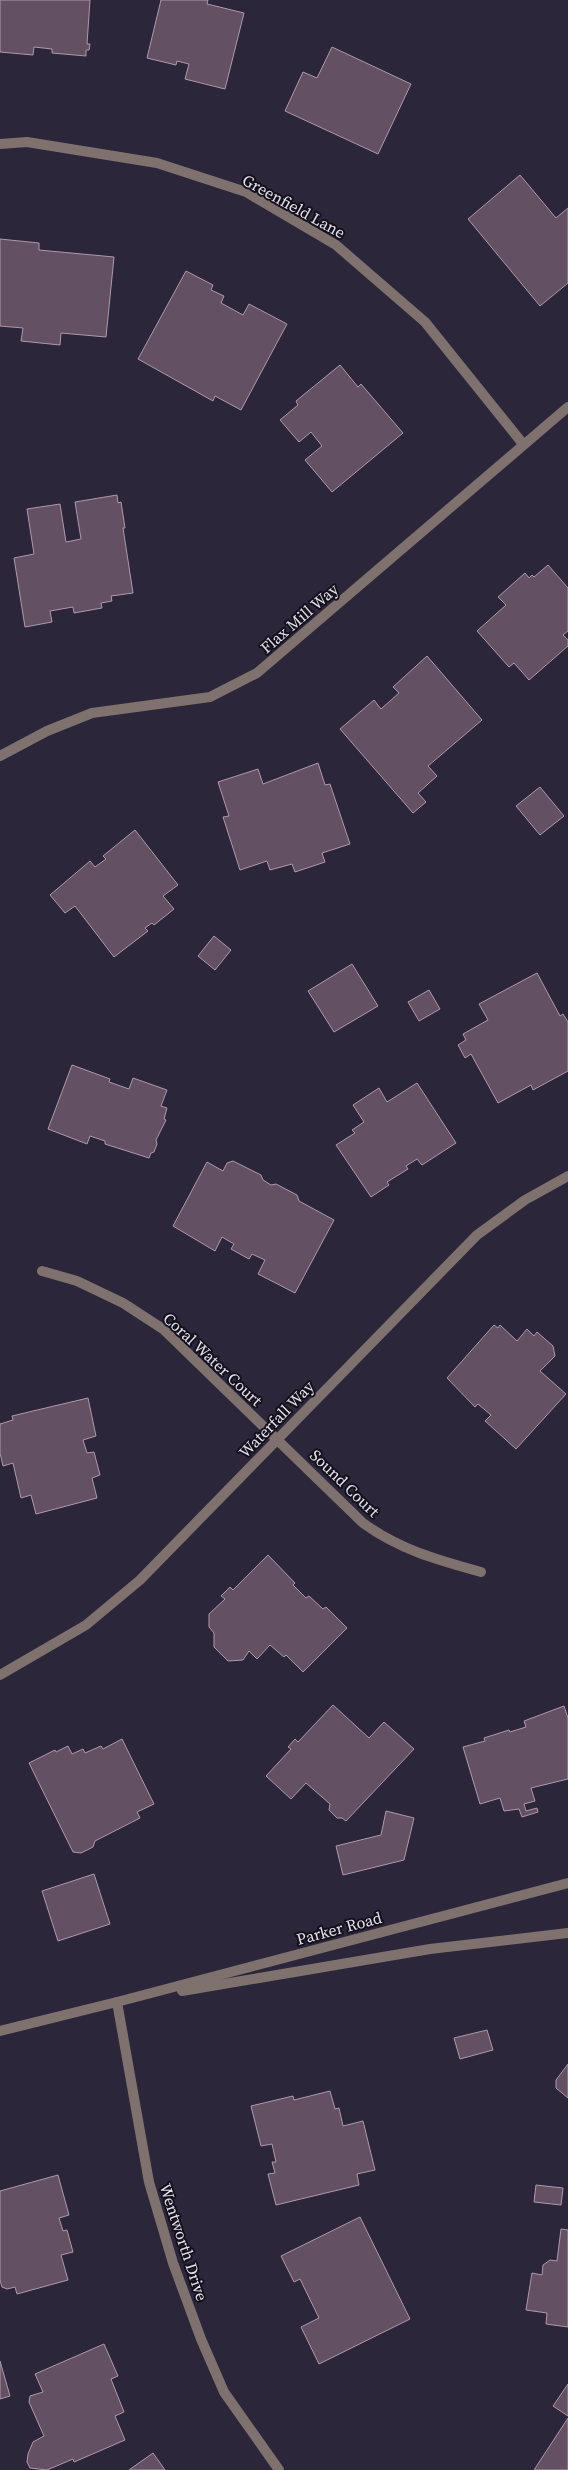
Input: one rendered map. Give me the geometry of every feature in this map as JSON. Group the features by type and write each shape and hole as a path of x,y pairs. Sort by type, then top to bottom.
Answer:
{"street":[{"name":"Greenfield Lane","path":"0,144 27,142 158,163 246,192 336,245 425,322 523,444"},
{"name":"Flax Mill Way","path":"0,756 47,731 92,713 210,697 257,674 568,407"},
{"name":"Waterfall Way","path":"0,1675 86,1625 140,1580 477,1235 525,1200 568,1176"},
{"name":"Coral Water Court","path":"42,1271 77,1282 123,1303 163,1330 277,1439"},
{"name":"Sound Court","path":"277,1439 363,1523 378,1534 423,1556 481,1572"},
{"name":"Parker Road","path":"0,2030 117,2002 568,1883"},
{"name":"Parker Road","path":"117,2002 430,1949 568,1933"},
{"name":"Wentworth Drive","path":"117,2002 149,2182 173,2263 200,2339 224,2392 279,2470"}],"building":[{"path":"0,0 90,0 87,44 90,44 89,50 86,50 86,56 52,53 52,49 34,47 33,55 0,52"},
{"path":"161,0 208,0 207,4 244,13 225,89 185,79 189,64 177,61 176,65 147,58"},
{"path":"332,47 411,84 378,154 285,111 303,72 317,78"},
{"path":"520,175 556,218 568,208 568,283 540,306 468,219"},
{"path":"0,239 39,243 39,250 114,257 106,337 61,333 60,345 21,341 23,328 0,326"},
{"path":"186,271 213,285 211,290 224,296 221,303 243,315 249,304 287,324 241,410 215,396 213,401 138,359"},
{"path":"340,365 358,387 361,384 403,433 332,492 305,460 322,446 311,432 299,442 280,420 298,405 296,401"},
{"path":"117,495 118,503 121,502 133,593 111,596 112,601 101,603 102,608 74,613 73,607 50,611 52,622 25,627 14,558 34,554 27,509 60,504 66,542 81,539 75,502"},
{"path":"548,565 568,588 568,631 563,635 568,640 568,646 529,680 514,663 509,667 477,631 506,605 498,597 525,573 529,578 532,575 534,577"},
{"path":"427,656 482,720 428,766 437,776 418,793 426,802 413,813 340,729 374,700 381,709 399,693 393,687"},
{"path":"318,763 325,785 330,784 350,844 322,853 325,862 295,872 292,864 270,870 267,861 240,870 223,817 229,816 218,782 258,769 263,784"},
{"path":"540,787 564,816 540,835 516,806"},
{"path":"135,830 178,885 163,896 174,909 154,925 152,923 145,928 148,931 114,957 75,906 65,913 50,895 90,861 95,867 106,859 103,856"},
{"path":"214,936 231,950 215,970 198,956"},
{"path":"352,964 378,1006 334,1032 308,991"},
{"path":"537,973 560,1016 563,1014 568,1022 568,1071 533,1090 531,1085 498,1103 471,1054 465,1058 458,1045 466,1040 463,1034 488,1020 479,1004"},
{"path":"429,990 440,1009 419,1021 408,1002"},
{"path":"72,1065 110,1079 109,1082 129,1089 133,1078 167,1090 161,1106 167,1108 164,1119 166,1120 156,1140 157,1144 154,1152 151,1153 149,1158 105,1144 105,1141 90,1136 87,1144 48,1129"},
{"path":"417,1083 456,1143 422,1165 417,1159 406,1166 408,1169 387,1182 389,1185 371,1197 336,1145 355,1133 352,1130 364,1122 353,1105 379,1088 387,1102"},
{"path":"233,1161 261,1175 263,1180 271,1185 276,1184 297,1195 299,1201 334,1220 295,1293 258,1274 265,1260 252,1254 249,1259 231,1249 234,1244 222,1237 215,1251 173,1226 207,1162 223,1171 227,1163"},
{"path":"494,1325 498,1328 500,1325 517,1341 527,1329 534,1336 537,1332 553,1346 555,1356 540,1371 566,1394 516,1449 485,1421 491,1415 478,1404 475,1407 447,1378"},
{"path":"88,1398 96,1436 83,1440 87,1453 94,1452 100,1475 92,1478 97,1498 36,1514 31,1495 21,1498 13,1463 3,1466 0,1453 0,1424 13,1420 12,1416"},
{"path":"268,1555 295,1583 293,1585 306,1598 309,1596 323,1609 326,1607 347,1628 303,1672 286,1655 284,1657 270,1645 257,1659 249,1651 243,1660 228,1661 214,1647 214,1633 209,1627 209,1614 225,1599 221,1596 230,1587 233,1590"},
{"path":"333,1705 369,1738 384,1722 414,1749 346,1821 342,1818 337,1818 329,1810 330,1804 306,1783 291,1799 266,1776 291,1749 288,1747 295,1739 298,1742"},
{"path":"564,1706 568,1718 568,1779 531,1788 535,1801 524,1804 526,1811 537,1808 538,1812 522,1817 519,1809 504,1811 500,1798 480,1804 463,1747 485,1741 484,1738 509,1730 510,1732 526,1727 524,1721"},
{"path":"122,1739 154,1804 137,1812 140,1818 95,1841 93,1847 81,1853 73,1852 29,1763 55,1750 56,1752 68,1746 72,1754 83,1749 85,1753 101,1746 103,1749"},
{"path":"386,1811 414,1818 404,1860 343,1875 336,1846 381,1835"},
{"path":"94,1874 110,1924 58,1941 42,1891"},
{"path":"487,2030 493,2050 460,2059 454,2038"},
{"path":"568,2064 568,2098 556,2088 556,2080"},
{"path":"330,2091 335,2109 339,2108 343,2126 363,2121 375,2170 357,2174 359,2185 276,2205 268,2174 275,2173 272,2162 276,2162 272,2144 261,2146 251,2106 293,2096 294,2100"},
{"path":"58,2175 69,2215 59,2218 63,2231 67,2230 73,2252 61,2255 68,2280 17,2294 15,2287 7,2289 2,2287 0,2280 0,2191"},
{"path":"536,2185 563,2188 561,2205 534,2202"},
{"path":"360,2217 410,2319 319,2364 301,2327 319,2318 300,2279 294,2282 281,2256"},
{"path":"561,2229 568,2230 568,2327 546,2324 547,2313 526,2310 532,2273 542,2275 543,2265 550,2260 557,2261"},
{"path":"104,2344 118,2376 111,2379 124,2412 115,2416 125,2440 74,2462 73,2459 47,2470 30,2468 27,2462 33,2442 44,2436 29,2402 30,2396 43,2392 35,2374"},
{"path":"0,2361 10,2396 0,2399"},
{"path":"568,2384 568,2416 553,2406"},
{"path":"568,2418 568,2470 534,2470"},
{"path":"153,2453 165,2470 129,2470"}]}
